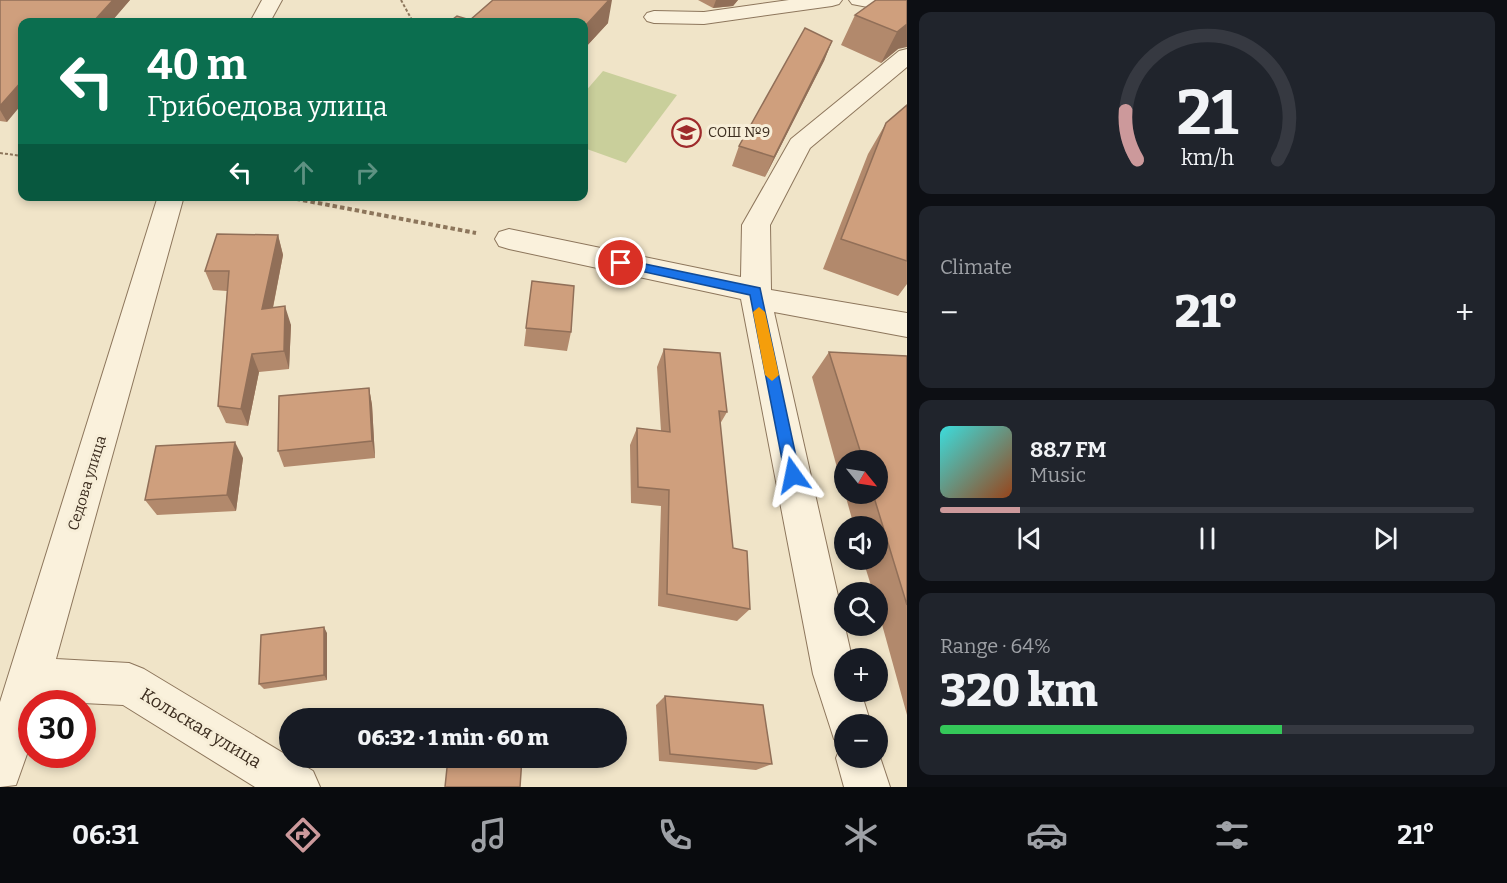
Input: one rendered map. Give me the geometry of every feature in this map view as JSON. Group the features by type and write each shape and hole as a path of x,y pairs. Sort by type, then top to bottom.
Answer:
{"street":[{"path":"262,18 272,0"},
{"path":"657,9 704,18 832,0"},
{"path":"860,0 883,4 907,14"},
{"path":"846,714 834,674 756,295 756,225 800,144 907,56"},
{"name":"Седова улица","path":"3,752 29,679 170,201"},
{"path":"509,239 756,295 907,325"},
{"name":"Кольская улица","path":"29,679 129,684 297,787"},
{"path":"861,768 867,787"}],"path":[{"path":"401,0 411,18"},
{"path":"0,153 18,155"},
{"path":"308,201 509,239"}],"green space":[{"path":"603,71 677,95 626,163 588,149 588,88"}],"building":[{"path":"0,0 113,0 97,18 18,18 18,86 0,106"},
{"path":"493,0 609,0 588,23 588,18 472,18"},
{"path":"876,0 907,0 907,24 897,32 855,15"},
{"path":"805,28 832,41 774,157 739,146"},
{"path":"907,105 907,261 841,239 886,123"},
{"path":"217,234 278,235 262,309 285,306 284,351 252,354 241,409 218,406 229,271 205,271"},
{"path":"532,281 574,286 571,332 526,328"},
{"path":"664,349 720,353 727,412 719,411 733,548 747,551 750,609 667,594 669,490 638,487 637,428 670,432"},
{"path":"829,352 907,356 907,605 888,543 888,516 880,516 876,504 888,504 888,450 860,450"},
{"path":"369,388 372,441 278,451 279,396"},
{"path":"235,442 227,495 145,500 156,446"},
{"path":"324,627 324,675 259,684 261,635"},
{"path":"665,696 763,705 772,764 670,754"},
{"path":"447,768 521,768 520,787 445,787"}],"slow traffic":[{"path":"759,312 772,375"}],"place":[{"name":"СОШ №9","path":"687,132"}],"route":[{"path":"621,263 756,291 793,475"}]}
